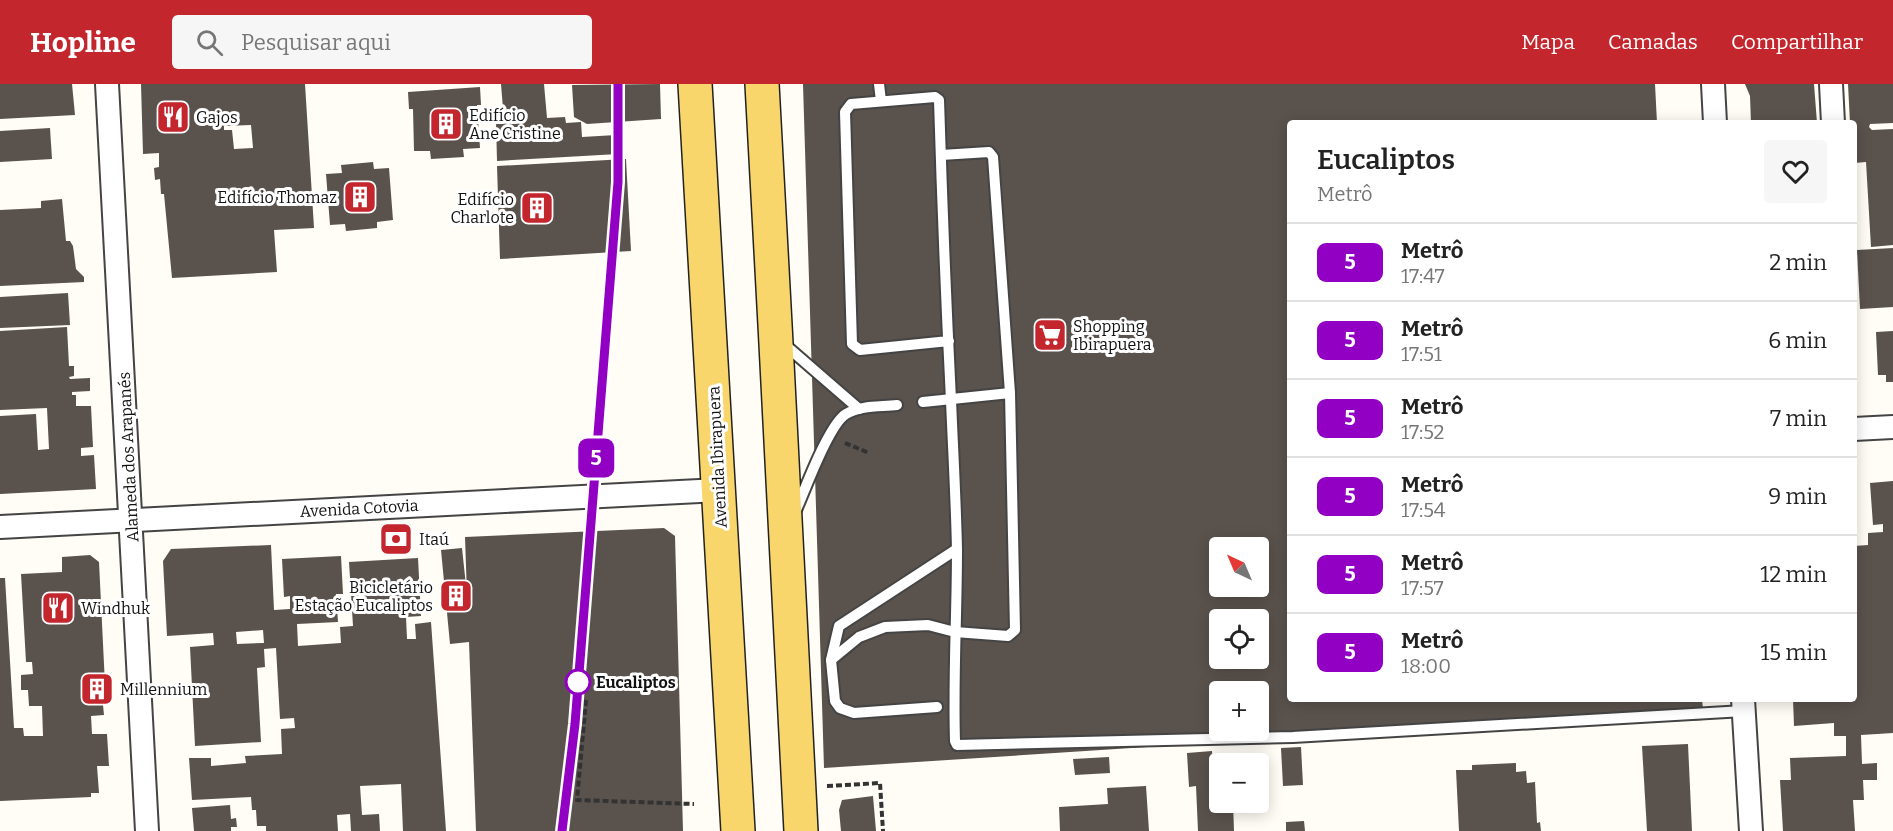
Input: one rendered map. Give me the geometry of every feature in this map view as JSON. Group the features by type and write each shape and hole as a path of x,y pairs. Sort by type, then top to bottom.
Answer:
{"main road":[{"name":"Avenida Ibirapuera","path":"695,84 738,831"},
{"path":"762,84 777,337 779,420 788,527 801,831"}],"street":[{"name":"Alameda dos Arapanés","path":"107,84 147,831"},
{"path":"1713,84 1715,120"},
{"path":"1831,84 1833,120"},
{"path":"1857,429 1893,427"},
{"name":"Avenida Cotovia","path":"0,527 719,490"},
{"path":"1743,705 1751,831"}],"lane":[{"path":"879,84 881,101"},
{"path":"949,341 860,350 852,344 845,112 847,105 938,98 949,341 957,549 955,741 960,746 1293,737 1743,705"},
{"path":"831,660 859,637 885,627 928,625 955,632 1008,636 1015,630 1010,393 993,155 989,152 941,154"},
{"path":"777,337 859,408"},
{"path":"923,402 1010,393"},
{"path":"788,527 836,424 844,415 859,408 897,405"},
{"path":"937,707 854,713 845,711 836,701 831,660 836,631 843,621 868,609 957,549"}],"path":[{"path":"586,700 577,800 694,804"},
{"path":"823,786 880,783 883,831"}],"building":[{"path":"0,84 72,84 75,115 0,119"},
{"path":"141,84 305,84 314,228 274,230 277,272 172,278 164,194 161,194 160,179 155,180 154,168 159,167 159,153 143,154","holes":["251,125 253,148 234,149 232,130 224,130 224,126"]},
{"path":"501,84 544,84 547,118 565,117 566,123 581,122 582,137 616,135 618,154 497,161 496,122 504,121"},
{"path":"660,84 661,119 587,124 574,117 572,85"},
{"name":"Shopping Ibirapuera","path":"803,84 1655,84 1657,120 1287,120 1287,702 1702,702 1704,720 1269,739 1269,681 1209,681 1209,741 1240,741 824,768"},
{"path":"1745,84 1814,84 1817,120 1751,120 1750,96"},
{"path":"1848,84 1893,84 1893,123 1870,124 1869,127 1872,130 1893,129 1893,245 1871,247 1866,162 1857,163 1857,120 1850,120"},
{"name":"Edifício Ane Cristine","path":"480,87 481,105 477,105 480,148 463,149 464,157 431,159 430,151 414,151 413,109 409,109 408,92"},
{"path":"50,128 52,159 0,162 0,131"},
{"path":"626,159 631,251 500,259 497,166"},
{"name":"Edifício Thomaz","path":"373,162 374,169 389,168 393,220 377,222 377,228 346,231 345,224 330,225 326,174 342,173 341,165"},
{"path":"62,199 66,241 70,241 73,246 76,269 84,277 84,282 0,286 0,210 41,208 41,201"},
{"path":"1893,248 1893,307 1860,309 1857,250"},
{"path":"68,293 70,325 0,328 0,297"},
{"path":"67,327 69,366 74,366 74,376 69,377 70,379 90,378 90,391 72,392 72,395 76,395 76,406 91,406 93,447 81,448 81,456 94,455 96,489 0,494 0,416 36,414 38,450 49,449 47,408 0,410 0,331"},
{"path":"1893,331 1893,382 1886,382 1886,375 1878,375 1876,332"},
{"path":"1893,481 1893,733 1861,735 1862,764 1877,763 1877,780 1863,780 1864,800 1853,800 1855,831 1783,831 1780,780 1791,780 1790,758 1846,756 1846,736 1834,736 1834,723 1794,726 1793,702 1857,702 1857,546 1868,545 1868,533 1883,532 1883,524 1873,525 1870,483"},
{"name":"Eucaliptos","path":"664,528 675,536 683,831 476,831 469,642 450,644 441,550 462,548 467,595 465,537"},
{"path":"271,545 274,610 290,609 290,596 284,597 282,559 341,556 343,594 336,594 338,622 297,624 298,646 341,643 340,627 353,626 349,562 418,558 421,616 406,617 407,639 416,639 415,624 431,622 446,831 403,831 401,784 360,786 362,815 379,814 380,831 351,831 350,814 337,815 338,831 266,831 266,826 257,826 256,810 252,810 251,797 192,800 189,758 211,758 211,766 246,763 245,756 282,754 281,729 295,728 294,718 280,719 276,648 264,649 265,667 257,668 261,742 195,746 190,647 214,645 213,633 167,636 163,561 171,549","holes":["263,630 264,643 237,644 236,632"]},
{"path":"90,555 99,562 106,705 103,705 104,715 91,716 92,734 107,734 109,766 97,766 99,793 91,793 91,797 0,801 0,578 5,578 14,728 23,728 24,736 43,736 42,706 29,706 28,690 21,690 21,675 33,674 32,662 26,662 21,574 62,572 62,557"},
{"path":"1688,744 1692,831 1647,831 1642,746"},
{"path":"1301,747 1303,785 1283,786 1281,748"},
{"path":"1212,751 1209,753 1209,813 1233,813 1234,831 1198,831 1196,786 1189,787 1187,753"},
{"path":"1109,757 1110,773 1075,775 1073,759"},
{"path":"1516,763 1516,772 1526,771 1527,783 1535,782 1537,823 1540,822 1541,831 1459,831 1456,770 1472,770 1472,765"},
{"path":"1146,786 1149,831 1060,831 1059,807 1108,804 1107,788"},
{"path":"873,796 876,831 841,831 839,810 842,800"},
{"path":"230,805 231,819 236,818 237,827 231,827 231,831 194,831 192,808"},
{"path":"1304,821 1305,831 1286,831 1286,822"}],"metro line":[{"name":"5","path":"562,831 575,724 618,182 618,84"}],"place":[{"name":"Gajos","path":"173,117"},
{"name":"Edifício Ane Cristine","path":"446,124"},
{"name":"Edifício Thomaz","path":"360,197"},
{"name":"Edifício Charlote","path":"537,208"},
{"name":"Shopping Ibirapuera","path":"1050,335"},
{"name":"Itaú","path":"396,539"},
{"name":"Bicicletário Estação Eucaliptos","path":"456,596"},
{"name":"Windhuk","path":"58,608"},
{"name":"Eucaliptos","path":"578,682"},
{"name":"Millennium","path":"97,689"}]}
